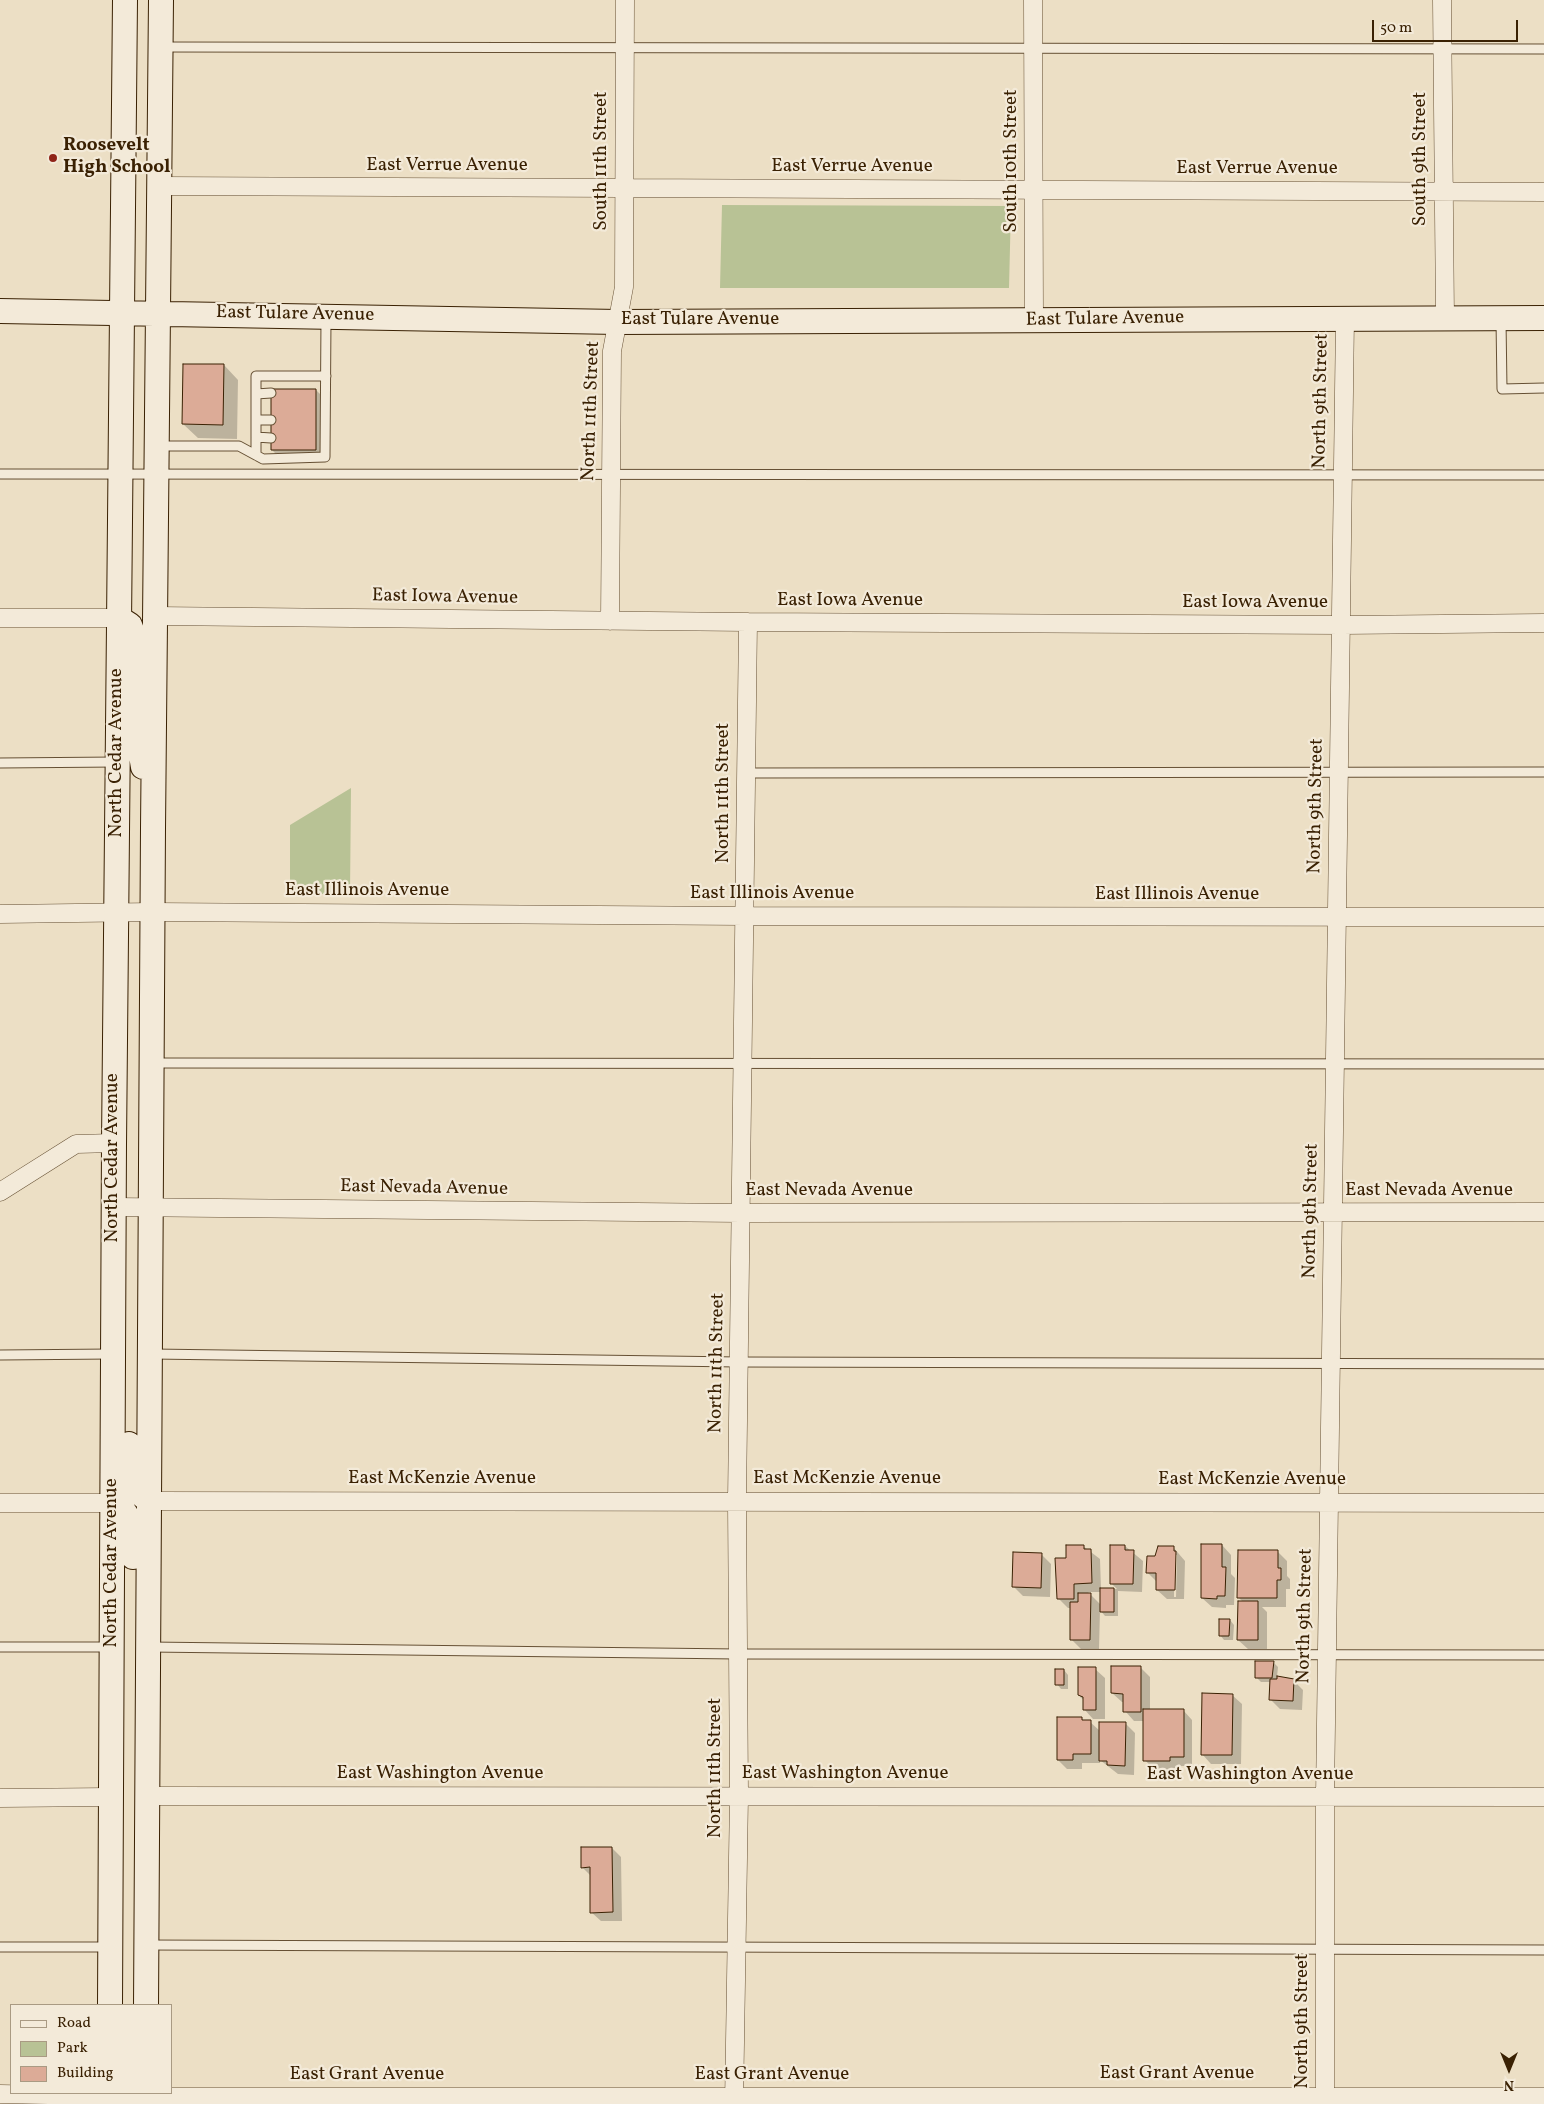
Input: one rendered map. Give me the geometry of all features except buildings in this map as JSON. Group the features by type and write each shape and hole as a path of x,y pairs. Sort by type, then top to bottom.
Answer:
{"main road":[{"name":"North Cedar Avenue","path":"110,2004 114,1143 125,0"},
{"name":"North Cedar Avenue","path":"146,2004 152,912 161,0"},
{"name":"East Tulare Avenue","path":"0,310 618,322 1034,321 1401,317 1544,318"},
{"path":"118,618 130,625 134,636 137,732 153,828"},
{"path":"114,1354 128,1376 129,1476 134,1489 149,1501"},
{"path":"113,1503 122,1508 133,1525 133,1613 149,1647"}],"street":[{"name":"South 11th Street","path":"618,322 624,288 625,0"},
{"name":"South 10th Street","path":"1033,0 1034,321"},
{"name":"South 9th Street","path":"1442,0 1445,317"},
{"name":"East Verrue Avenue","path":"160,186 1544,192"},
{"name":"North 9th Street","path":"1325,2100 1325,1797 1338,918 1338,772 1342,625 1342,475 1346,318"},
{"name":"North 11th Street","path":"610,621 612,351 618,322"},
{"name":"East Iowa Avenue","path":"155,616 610,621 1342,625 1544,623"},
{"path":"0,618 118,618"},
{"name":"North 11th Street","path":"734,2100 739,1796 737,1501 748,622"},
{"name":"East Illinois Avenue","path":"0,914 152,912 745,916 1544,917"},
{"path":"0,1192 76,1144 114,1143"},
{"name":"East Nevada Avenue","path":"114,1207 741,1213 1544,1212"},
{"name":"East McKenzie Avenue","path":"149,1501 1544,1503"},
{"path":"0,1503 113,1503"},
{"name":"East Washington Avenue","path":"146,1796 1544,1797"},
{"path":"0,1798 110,1797"},
{"name":"East Grant Avenue","path":"0,2094 145,2098 734,2100 1325,2100 1544,2096"}],"lane":[{"path":"161,47 1544,49"},
{"path":"157,446 239,446 264,459 325,458 321,438 321,393 326,376 326,316"},
{"path":"1501,317 1502,389 1544,388"},
{"path":"256,455 256,376 326,376"},
{"path":"256,394 271,393"},
{"path":"256,420 271,420"},
{"path":"256,437 271,438"},
{"path":"0,474 1544,475"},
{"path":"0,763 118,762"},
{"path":"746,773 1544,772"},
{"path":"152,1063 1544,1064"},
{"path":"0,1355 114,1354"},
{"path":"149,1354 739,1362 1544,1364"},
{"path":"0,1647 112,1647"},
{"path":"149,1647 738,1654 1544,1655"},
{"path":"146,1945 1544,1950"},
{"path":"0,1946 110,1947"}],"green space":[{"path":"722,205 1011,206 1009,288 720,288"},
{"path":"351,788 350,894 290,894 290,825"}],"place":[{"name":"Roosevelt High School","path":"53,158"}]}
